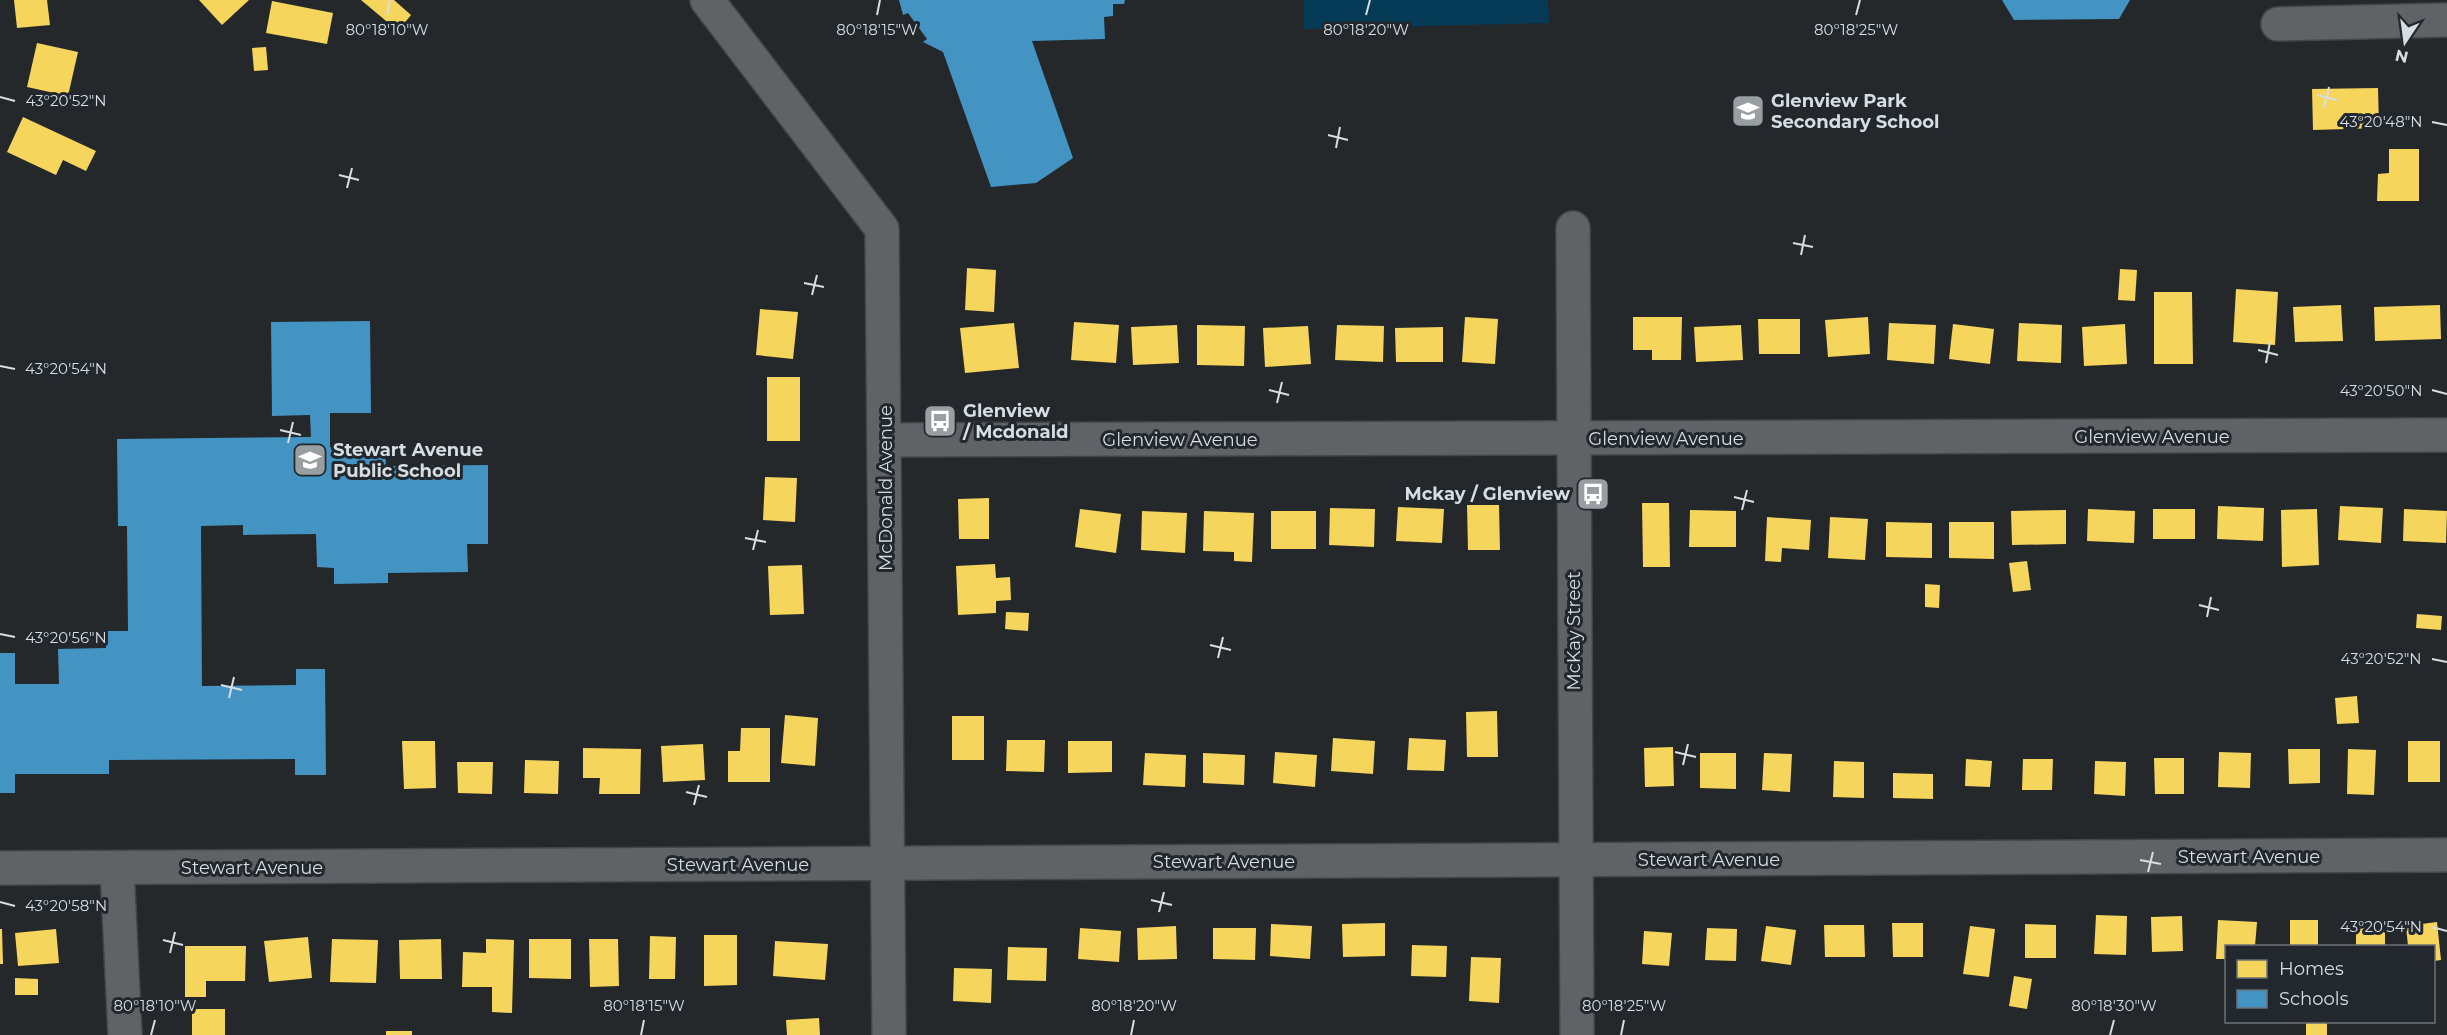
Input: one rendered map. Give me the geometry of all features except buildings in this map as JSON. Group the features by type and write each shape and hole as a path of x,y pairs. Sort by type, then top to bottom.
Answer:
{"street":[{"name":"McDonald Avenue","path":"707,0 882,229 889,1035"},
{"path":"2278,24 2447,20"},
{"name":"McKay Street","path":"1573,228 1577,1035"},
{"name":"Glenview Avenue","path":"885,440 1573,440 2447,435"},
{"name":"Stewart Avenue","path":"0,868 2447,855"},
{"path":"117,868 125,1035"}],"shaded area":[{"path":"1304,0 1548,0 1549,23 1304,29"}],"place":[{"name":"Glenview Park Secondary School","path":"1748,111"},
{"name":"Glenview / Mcdonald","path":"940,421"},
{"name":"Stewart Avenue Public School","path":"310,460"},
{"name":"Mckay / Glenview","path":"1593,494"}]}
